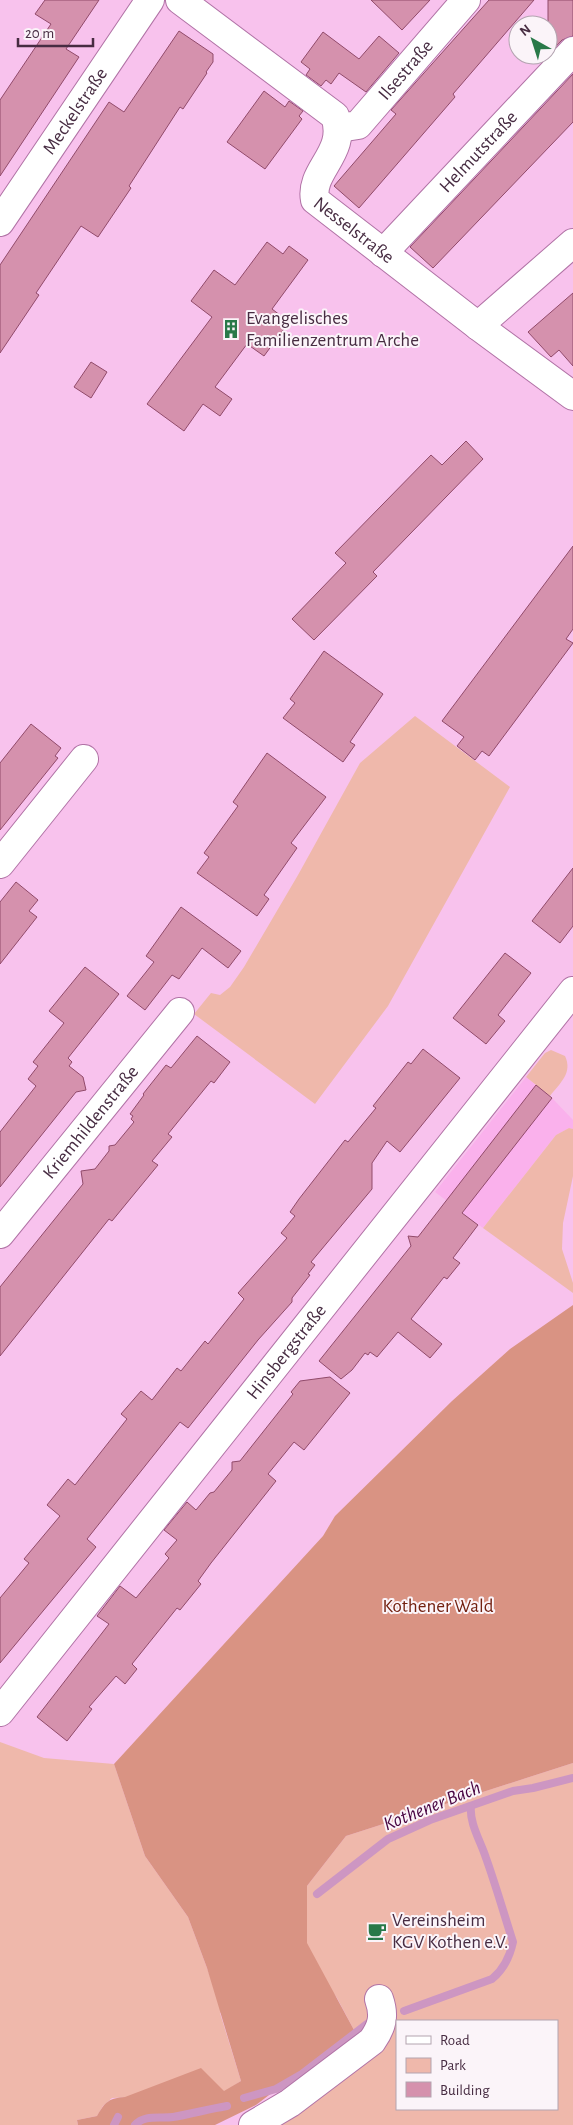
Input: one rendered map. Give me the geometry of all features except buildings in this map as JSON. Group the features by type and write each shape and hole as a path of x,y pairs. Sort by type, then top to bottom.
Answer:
{"street":[{"name":"Meckelstraße","path":"0,222 150,0"},
{"path":"180,0 335,116 339,128"},
{"name":"Ilsestraße","path":"339,128 358,126 466,0"},
{"name":"Helmutstraße","path":"383,253 573,51"},
{"name":"Nesselstraße","path":"339,128 337,143 313,190 315,200 478,326 573,396"},
{"path":"478,326 573,243"},
{"path":"0,864 84,759"},
{"name":"Hinsbergstraße","path":"0,1712 573,991"},
{"name":"Kriemhildenstraße","path":"0,1234 180,1012"},
{"path":"253,2125 290,2103 372,2041 379,2032 383,2020 379,1999"}],"shaded area":[{"path":"526,1077 553,1099 573,1120 573,1129 569,1128 556,1135 483,1228 435,1192"}],"green space":[{"path":"415,716 510,787 388,1006 315,1104 194,1014 211,993 220,995 230,987 244,967 360,763"},
{"path":"551,1050 565,1056 567,1068 564,1078 550,1096 526,1077 545,1053"},
{"path":"569,1128 573,1129 573,1176 563,1223 562,1249 573,1283 573,1293 483,1228 556,1135"},
{"name":"Kothener Wald","path":"573,1305 573,1763 346,1836 307,1886 307,1943 354,2030 256,2105 215,2125 78,2125 77,2120 97,2116 105,2104 115,2098 125,2097 201,2068 224,2091 241,2081 207,1968 188,1917 145,1856 114,1764 323,1536 335,1516 452,1401 510,1349"},
{"path":"0,1742 44,1758 114,1764 145,1856 188,1917 223,2011 220,2013 241,2081 224,2092 112,2098 103,2106 97,2116 77,2120 78,2125 0,2125"},
{"path":"573,1763 573,2125 270,2125 362,2045 337,1998 235,1856 307,1929 307,1886 346,1836"}],"waterway":[{"name":"Kothener Bach","path":"317,1894 388,1839 430,1820 513,1791 573,1778"},
{"path":"404,2011 492,1979 503,1967 510,1952 513,1942 474,1826 471,1806"},
{"path":"244,2098 276,2089 302,2074 367,2024"},
{"path":"135,2125 143,2119 173,2117 227,2106"},
{"name":"Kothener Bach","path":"114,2125 118,2117"}],"place":[{"name":"Evangelisches Familienzentrum Arche","path":"231,329"},
{"name":"Vereinsheim KGV Kothen e.V.","path":"377,1931"}]}
